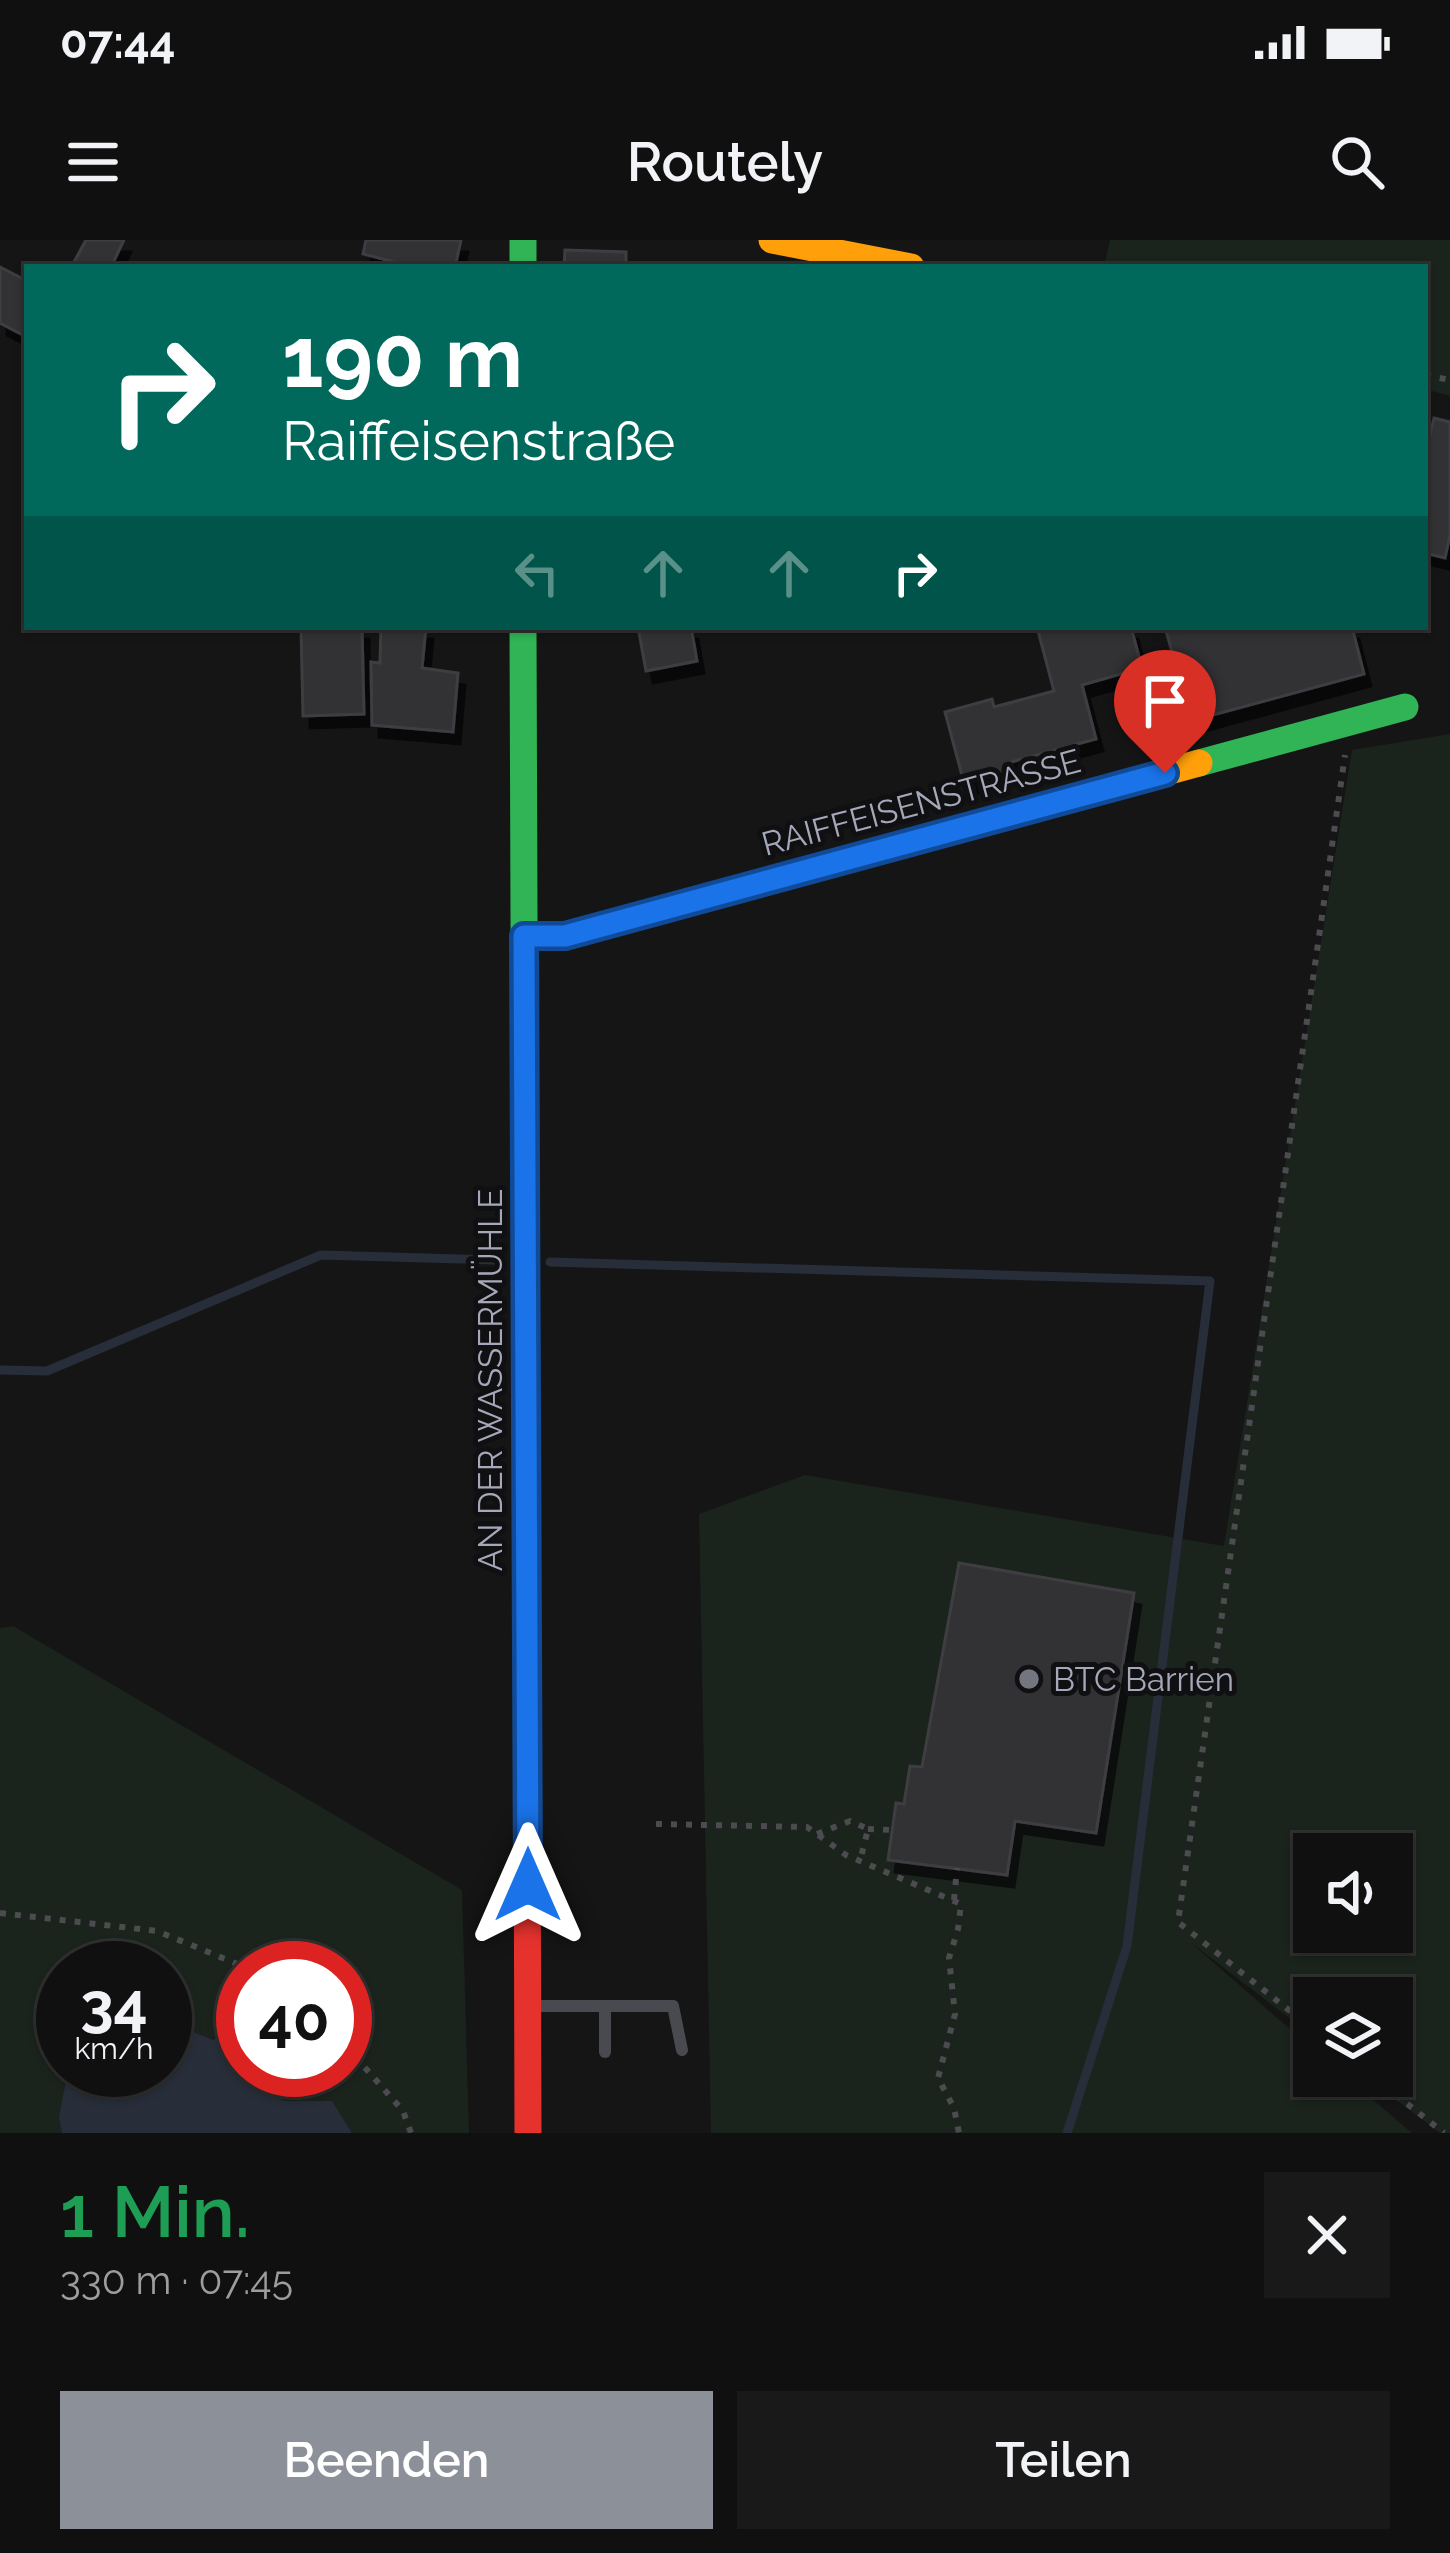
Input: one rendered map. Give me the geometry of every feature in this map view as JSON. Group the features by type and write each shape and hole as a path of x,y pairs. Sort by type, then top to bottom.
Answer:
{"street":[{"path":"772,240 895,264"},
{"name":"AN DER WASSERMÜHLE","path":"524,630 528,2133"},
{"name":"RAIFFEISENSTRASSE","path":"524,936 565,936 1405,706"}],"lane":[{"path":"528,2006 674,2006 682,2050"},
{"path":"605,2006 605,2052"}],"path":[{"path":"1293,2013 1178,1922 1350,723"},
{"path":"817,1834 850,1821 868,1829 892,1830"},
{"path":"656,1824 807,1827 860,1861 961,1904 949,1958 955,2014 938,2078 954,2108 959,2133"},
{"path":"860,1861 868,1829"},
{"path":"954,1900 957,1868"},
{"path":"0,1913 158,1931 216,1955"},
{"path":"372,2075 403,2111 411,2133"},
{"path":"1399,2097 1444,2133"}],"shaded area":[{"path":"1110,240 1450,240 1450,396 1428,390 1428,264 1105,264"},
{"path":"1450,734 1450,2133 1440,2133 1393,2097 1413,2097 1413,1977 1293,1977 1293,2021 1190,1942 1293,2032 1293,2097 1370,2097 1412,2133 711,2133 699,1514 805,1475 1224,1546 1352,750"},
{"path":"13,1626 462,1890 469,2133 352,2133 331,2101 274,2097 372,2097 372,1941 216,1941 213,2040 192,2031 192,1941 36,1941 36,2097 63,2097 62,2133 0,2133 0,1628"}],"water":[{"path":"192,2031 216,2038 216,2097 332,2101 352,2133 62,2133 63,2097 192,2097"}],"building":[{"path":"86,240 124,240 112,264 74,262"},
{"path":"366,240 461,240 456,264 402,264 363,254"},
{"path":"565,250 626,252 626,264 564,264"},
{"path":"0,267 24,279 24,335 0,323"},
{"path":"1434,418 1450,422 1450,535 1445,558 1428,554 1429,440"},
{"path":"301,630 362,630 364,714 303,716"},
{"path":"381,630 426,630 422,668 458,673 453,732 372,725 371,662 380,663"},
{"path":"639,630 692,630 697,661 646,671"},
{"path":"1038,630 1132,630 1142,668 1082,685 1096,739 1011,762 1013,770 964,783 945,712 992,699 994,707 1054,691"},
{"path":"1166,630 1353,630 1364,674 1191,721"},
{"name":"BTC Barrien","path":"959,1563 1134,1593 1096,1833 1015,1821 1007,1875 888,1860 896,1803 904,1804 910,1766 922,1767"}],"waterway":[{"path":"0,1370 47,1371 321,1255 495,1260"},
{"path":"550,1262 1210,1281 1127,1946 1067,2133"}],"traffic: fast":[{"path":"523,240 523,264"},
{"path":"523,630 527,1780"},
{"path":"1199,763 1405,707"}],"traffic: slow":[{"path":"772,240 896,264"},
{"path":"524,936 565,936 1199,763"}],"traffic: jam":[{"path":"527,1780 528,2133"}],"place":[{"name":"BTC Barrien","path":"1029,1679"}],"route":[{"path":"528,1885 524,936 565,936 1165,773"}]}
